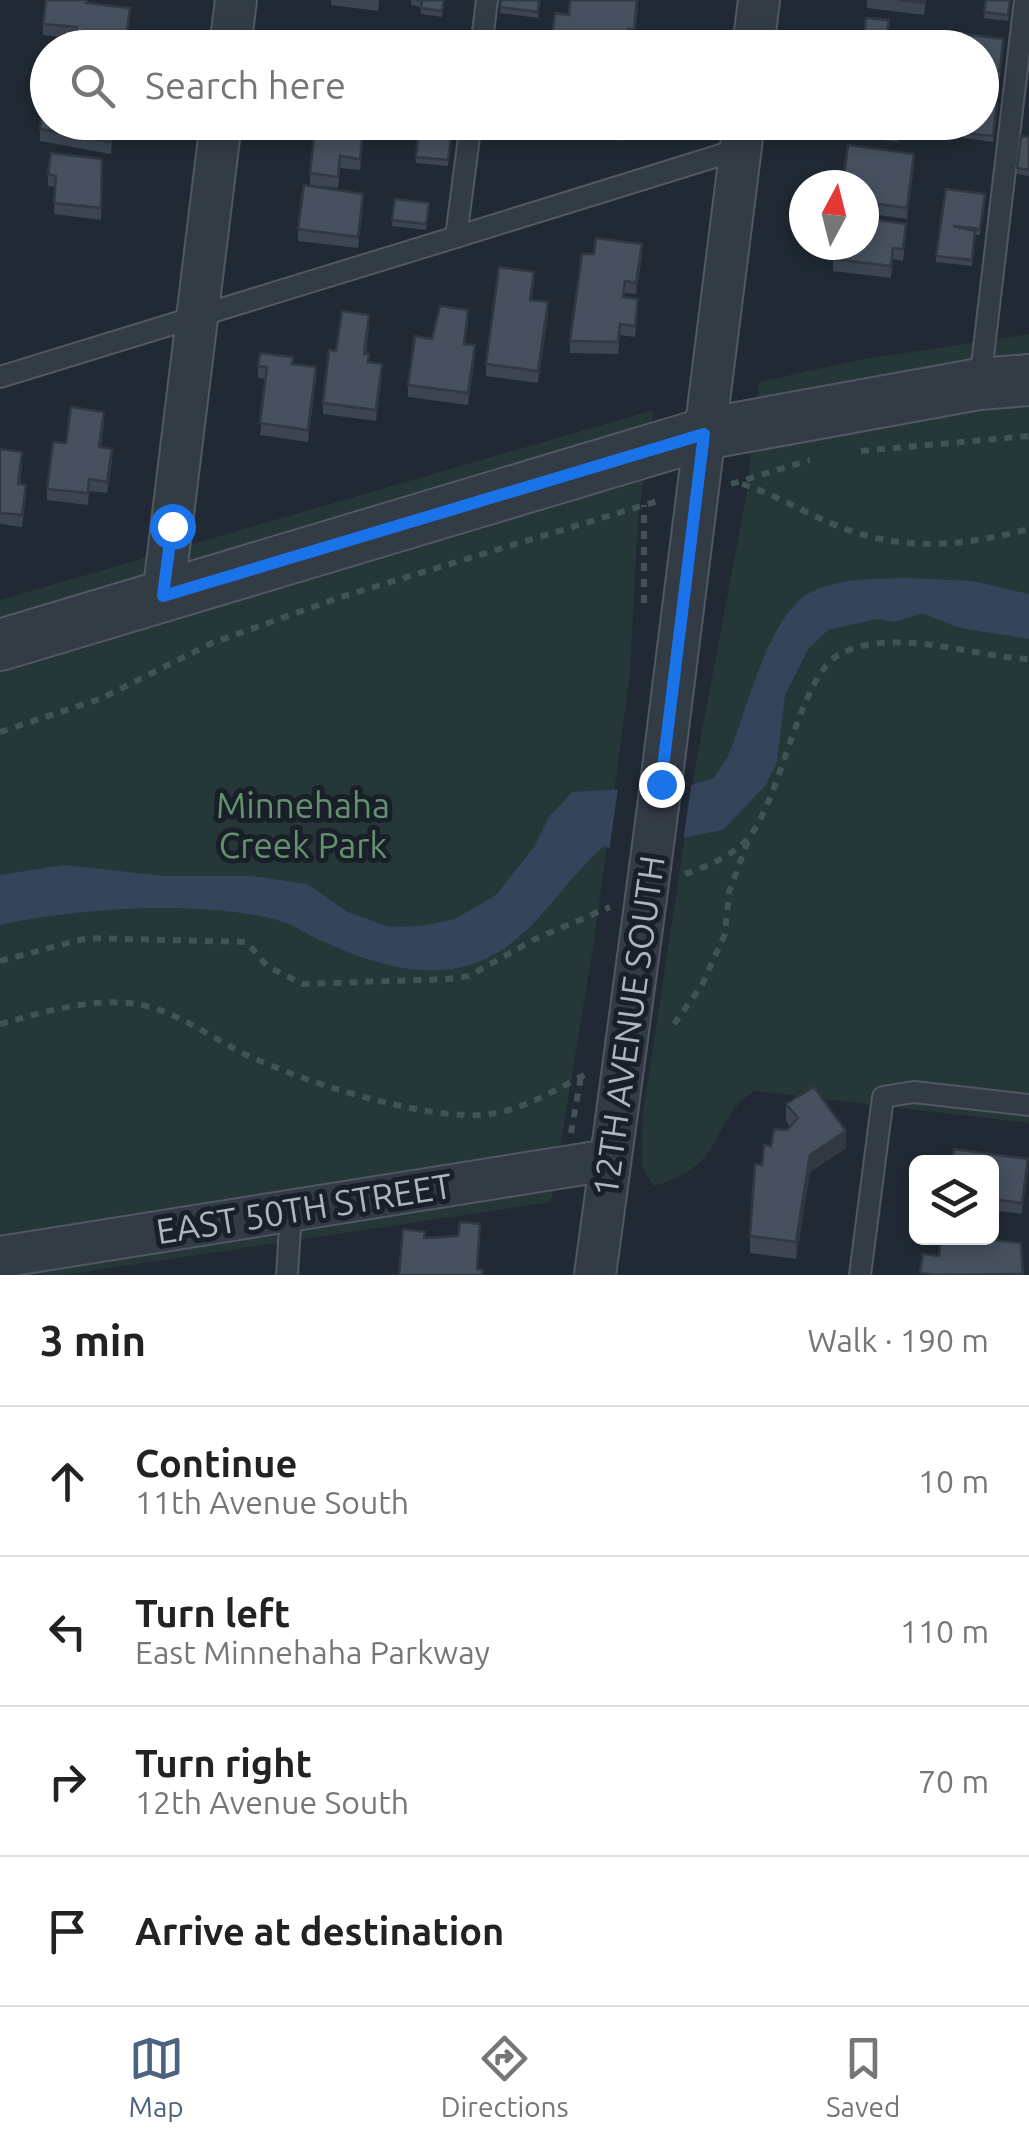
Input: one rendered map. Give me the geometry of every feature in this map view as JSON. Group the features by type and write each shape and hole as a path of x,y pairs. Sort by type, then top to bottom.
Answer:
{"street":[{"path":"232,30 236,0"},
{"path":"755,30 759,0"},
{"path":"163,596 219,140"},
{"name":"12TH AVENUE SOUTH","path":"595,1275 650,892 741,140"},
{"path":"0,646 704,434 980,384 1029,380"},
{"name":"EAST 50TH STREET","path":"0,1257 609,1160"}],"lane":[{"path":"482,30 486,0"},
{"path":"980,384 1025,0"},
{"path":"456,238 469,140"},
{"path":"0,377 456,238 731,140"},
{"path":"860,1275 883,1097 914,1092 1029,1105"},
{"path":"287,1275 291,1210"}],"path":[{"path":"845,452 1029,436"},
{"path":"826,454 741,484 783,497 849,530 930,547 986,542 1029,528"},
{"path":"0,732 100,699 212,642 340,597 659,501"},
{"path":"674,1024 702,985 724,934 729,892 750,835 802,722 818,672 841,653 894,642 1029,659"},
{"path":"0,962 87,938 178,938 247,942 267,966 303,984 469,976 535,938 716,862 750,835"},
{"path":"0,1024 92,1003 131,1003 180,1019 234,1049 291,1071 385,1101 456,1115 492,1114 523,1104 624,1053"}],"green space":[{"path":"1029,334 1029,1123 755,1091 740,1103 695,1167 654,1186 642,1168 643,1114 697,757 747,492 759,382 858,360"},
{"name":"Minnehaha Creek Park","path":"653,410 638,518 630,673 594,942 551,1202 65,1275 0,1275 0,600"}],"water":[{"path":"906,578 972,581 1029,594 1029,639 960,628 921,613 896,622 877,619 828,630 808,649 785,695 777,762 765,786 723,830 617,851 604,846 534,923 502,950 483,960 442,970 401,968 341,949 280,921 208,910 136,908 0,925 0,875 64,865 164,876 252,876 307,884 348,912 389,927 455,919 496,895 534,847 549,817 572,792 688,786 714,778 728,756 771,641 797,602 813,591 835,584"}],"pier":[{"path":"692,780 683,842 619,856 609,853 618,788"}],"building":[{"path":"46,0 87,0 86,3 130,8 127,30 77,30 77,27 43,24"},
{"path":"416,0 444,0 442,11 421,8 422,1"},
{"path":"501,0 539,0 538,12 500,7"},
{"path":"570,0 637,0 634,30 553,30 555,13 569,15"},
{"path":"986,0 1010,0 1008,15 984,12"},
{"path":"866,18 889,20 887,30 865,30"},
{"path":"999,38 1003,39 999,71"},
{"path":"1021,136 1029,137 1029,170 1017,168"},
{"path":"314,140 362,140 360,159 340,156 338,177 310,173"},
{"path":"418,140 450,140 448,160 416,157"},
{"path":"848,145 914,154 907,208 879,204 879,170 845,170"},
{"path":"51,153 102,159 101,208 54,203 56,176 48,174"},
{"path":"304,185 363,194 358,237 298,229"},
{"path":"946,189 985,194 980,229 953,226 975,231 972,260 936,256"},
{"path":"395,199 429,203 426,224 392,220"},
{"path":"879,220 906,224 903,249 893,248 891,266 841,260 879,260"},
{"path":"596,238 642,244 636,283 625,281 623,297 638,299 635,326 620,324 618,342 570,341 582,254 594,254"},
{"path":"499,267 534,272 530,300 548,302 538,371 486,364"},
{"path":"440,306 468,310 464,344 475,345 468,393 408,385 415,336 432,339"},
{"path":"342,311 369,315 364,354 369,354 368,362 382,364 376,410 323,403 329,350 336,351"},
{"path":"260,353 293,357 292,364 316,367 308,430 260,423 267,367 258,366"},
{"path":"71,407 104,412 99,447 112,449 107,482 89,479 88,493 47,489 53,442 66,443"},
{"path":"0,449 22,452 18,484 26,485 22,515 0,513"},
{"path":"814,1087 846,1131 810,1155 796,1242 750,1236 755,1164 762,1165 764,1145 771,1146 774,1129 787,1130 798,1118 786,1104"},
{"path":"954,1149 998,1155 953,1155"},
{"path":"999,1155 1028,1159 1022,1203 999,1200"},
{"path":"460,1222 480,1224 477,1269 483,1270 482,1275 399,1275 403,1229 425,1232 424,1238 458,1236"},
{"path":"999,1240 1021,1243 1023,1274 920,1272 923,1254 939,1256 940,1245 999,1245"}],"route":[{"path":"172,526 163,596 704,434 661,784"}]}
